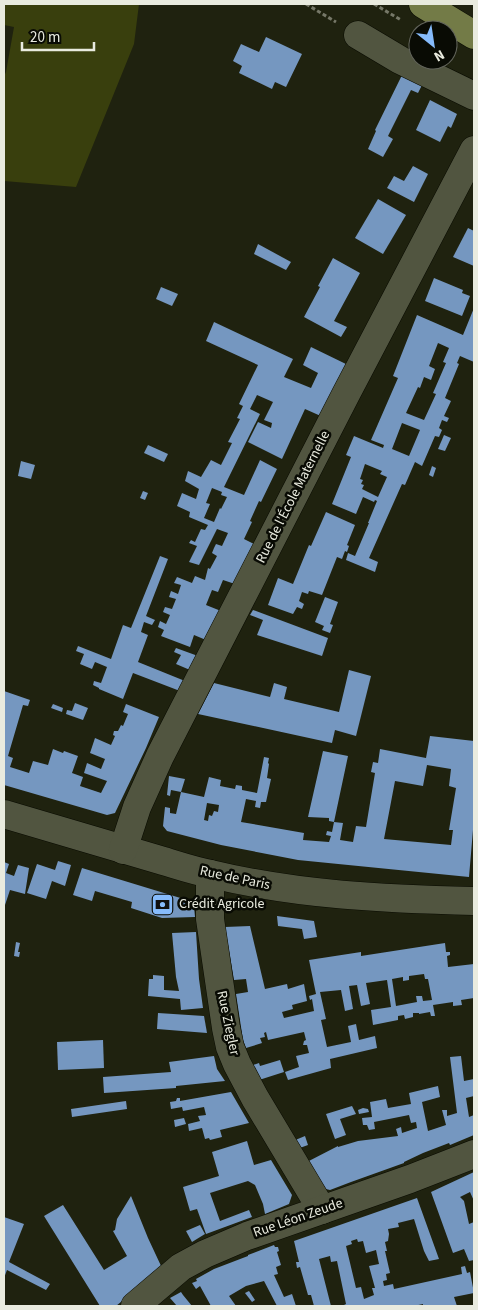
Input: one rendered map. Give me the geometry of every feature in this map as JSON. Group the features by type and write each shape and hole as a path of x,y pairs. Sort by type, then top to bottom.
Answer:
{"main road":[{"path":"413,13 474,35"}],"street":[{"path":"358,35 400,60 474,96"},
{"name":"Rue de l'École Maternelle","path":"123,850 137,807 164,749 346,394 474,150"},
{"name":"Rue de Paris","path":"4,814 210,874 260,884 307,892 474,901"},
{"name":"Rue Ziegler","path":"210,874 210,919 230,1047 255,1098 322,1210"},
{"name":"Rue Léon Zeude","path":"135,1306 181,1267 205,1254 247,1236 474,1154"}],"path":[{"path":"306,4 358,35"},
{"path":"374,4 413,13"}],"green space":[{"path":"4,4 139,4 134,44 76,187 4,181 4,76 14,27 4,25"}],"building":[{"path":"266,37 302,54 286,87 275,82 272,89 239,73 242,66 233,61 241,44 259,52"},
{"path":"404,71 424,81 418,93 411,90 388,136 393,139 383,157 368,149 375,130"},
{"path":"430,100 457,114 451,128 448,126 440,142 416,130"},
{"path":"413,166 428,174 414,202 387,188 394,176 404,181"},
{"path":"378,199 406,215 383,254 355,238"},
{"path":"468,228 474,231 474,266 453,257"},
{"path":"258,244 291,262 286,270 254,254"},
{"path":"333,258 360,273 334,321 347,327 341,337 304,317"},
{"path":"434,278 463,290 462,293 470,296 462,316 425,301"},
{"path":"161,287 178,294 172,306 156,299"},
{"path":"474,308 474,362 460,356 457,363 459,364 445,398 451,401 444,416 449,418 447,422 442,420 439,428 442,430 439,437 435,436 422,466 415,462 405,485 402,484 369,558 378,562 375,572 346,560 348,553 355,556 377,501 375,500 374,502 363,497 356,514 332,504 351,457 346,455 354,436 383,448 384,445 371,440 398,378 393,376 417,315 463,335","holes":["438,343 449,348 443,362 446,363 433,393 436,394 424,420 406,413 424,377 431,380 435,369 429,366","402,423 420,430 409,456 392,449","365,464 382,471 380,474 387,477 378,497 362,489 364,485 361,484 363,480 360,479"]},
{"path":"214,322 293,359 284,377 311,388 318,373 303,365 311,347 348,365 323,417 305,409 282,459 248,442 258,422 271,428 272,423 264,420 273,402 257,395 250,409 260,414 224,487 244,495 260,460 277,469 261,502 259,501 244,539 256,545 235,584 223,580 218,592 212,590 206,605 221,611 206,640 194,635 190,647 161,636 164,630 158,627 160,621 166,624 170,615 163,612 165,607 172,609 176,599 169,597 171,591 178,594 181,585 174,583 177,577 192,583 195,576 205,580 208,568 210,569 217,556 212,553 214,548 216,544 222,546 228,533 217,529 199,565 189,562 197,546 189,543 191,540 195,542 201,529 205,530 208,525 189,517 190,512 177,506 182,493 196,499 199,489 185,481 188,471 201,477 211,460 221,465 232,443 228,442 240,419 237,418 243,406 239,404 258,365 206,341","holes":["212,488 222,492 221,495 227,497 214,522 204,518 210,504 206,503"]},
{"path":"444,435 451,438 445,451 438,449"},
{"path":"148,445 168,454 164,462 144,453"},
{"path":"21,461 35,465 31,479 18,476"},
{"path":"432,466 436,468 433,477 429,475"},
{"path":"143,491 148,493 145,500 140,498"},
{"path":"326,512 355,525 347,545 349,546 347,552 345,551 342,559 337,557 322,595 309,591 308,594 302,592 299,601 304,604 302,609 297,607 293,614 268,605 278,578 293,584 309,545 311,546"},
{"path":"160,556 168,559 146,616 155,620 152,625 144,622 141,632 148,635 138,662 185,681 180,691 133,673 123,699 93,685 94,681 101,683 107,667 95,662 92,669 80,664 84,654 76,651 78,646 111,659 123,625 131,628"},
{"path":"325,597 338,602 330,624 333,625 330,633 322,630 324,626 315,622"},
{"path":"253,610 328,638 322,656 257,635 263,620 250,615"},
{"path":"176,648 198,656 190,670 176,664 181,655 174,652"},
{"path":"349,670 371,676 356,736 335,730 332,743 198,714 214,683 270,697 274,683 287,687 284,699 339,712"},
{"path":"4,691 30,700 28,706 23,705 8,756 13,758 10,767 29,773 33,761 48,765 53,749 63,753 64,751 78,756 72,773 83,777 80,786 101,793 107,781 84,773 87,763 101,769 105,759 90,753 95,738 111,745 115,736 113,735 114,731 118,731 121,725 123,726 128,714 123,712 126,704 159,717 115,813 107,815 4,785"},
{"path":"75,703 88,708 83,720 66,714 67,710 72,711"},
{"path":"53,704 63,708 62,712 51,708"},
{"path":"430,736 474,741 474,818 469,877 298,860 221,845 167,831 163,826 165,807 170,808 170,813 176,814 181,792 204,797 209,777 221,780 220,786 235,789 236,785 242,786 242,790 257,793 264,757 269,758 267,778 271,779 266,802 261,802 260,808 255,807 256,801 246,799 241,822 304,833 303,840 329,842 331,836 326,835 327,831 332,832 334,822 343,823 340,840 353,842 356,826 366,827 375,773 371,772 373,762 378,763 380,749 426,758","holes":["427,765 451,769 449,786 456,788 449,830 453,830 451,845 384,839 395,781 423,786","207,803 219,805 218,812 214,811 212,816 209,815 208,821 204,820"]},
{"path":"323,751 348,756 334,822 329,821 329,818 308,817"},
{"path":"169,776 185,779 181,792 171,790 170,796 167,795"},
{"path":"58,861 71,865 65,886 52,881 46,899 27,893 37,864 55,870"},
{"path":"4,862 9,864 6,873 14,876 18,865 29,868 25,894 10,890 4,908"},
{"path":"82,868 187,900 194,906 195,917 162,918 131,908 132,902 95,891 92,901 73,895"},
{"path":"277,916 314,921 317,937 304,939 302,929 278,926"},
{"path":"250,926 265,989 287,984 288,989 304,984 307,1001 292,1005 293,1009 282,1012 284,1018 314,1011 312,999 310,1000 309,996 316,994 309,960 361,952 361,956 445,943 446,952 450,952 450,955 447,956 448,967 474,964 474,998 461,1000 462,1005 453,1006 453,1002 433,1005 435,1016 431,1016 430,1012 413,1013 413,1017 405,1019 404,1015 398,1016 398,1020 373,1025 371,1010 391,1007 387,980 366,983 370,1004 361,1006 357,985 349,986 353,1009 345,1011 341,990 320,992 326,1019 321,1020 327,1047 351,1042 348,1026 356,1024 359,1040 375,1036 377,1048 330,1059 331,1068 288,1080 285,1072 299,1067 296,1056 309,1053 307,1045 303,1045 306,1040 304,1032 268,1040 266,1032 264,1033 265,1037 260,1038 262,1043 246,1048 236,994 248,992 246,979 234,980 225,927","holes":["424,974 425,979 428,979 432,1000 423,1001 422,996 416,996 417,1002 396,1006 392,979 403,977 403,981 409,980 409,976"]},
{"path":"196,932 203,1008 181,1010 180,999 148,996 149,979 153,979 153,975 164,976 164,990 179,991 172,933"},
{"path":"16,942 20,943 19,957 14,956"},
{"path":"158,1013 204,1016 207,1033 157,1029"},
{"path":"103,1040 104,1068 58,1070 57,1042"},
{"path":"214,1056 217,1069 225,1081 176,1086 176,1088 104,1093 103,1077 171,1072 169,1062"},
{"path":"461,1056 464,1081 474,1079 474,1096 466,1098 469,1117 474,1115 474,1135 330,1190 322,1188 305,1163 338,1146 358,1141 398,1136 396,1129 401,1127 402,1133 417,1128 416,1122 411,1123 409,1115 374,1122 375,1129 369,1130 367,1125 363,1125 362,1118 372,1117 370,1102 386,1099 388,1108 411,1104 409,1093 438,1086 440,1097 422,1102 428,1131 446,1125 442,1110 447,1110 447,1116 457,1113 450,1057"},
{"path":"280,1060 284,1072 259,1080 253,1065 259,1063 260,1066"},
{"path":"231,1092 249,1123 220,1130 222,1137 210,1140 209,1138 205,1139 202,1128 189,1131 188,1124 200,1121 198,1116 206,1115 204,1107 183,1111 182,1107 171,1109 170,1102 176,1101 177,1098 180,1098 180,1101"},
{"path":"126,1101 127,1109 72,1117 71,1109"},
{"path":"352,1106 356,1114 340,1119 346,1135 335,1139 326,1114"},
{"path":"368,1109 369,1112 359,1114 358,1110"},
{"path":"184,1118 186,1124 175,1127 174,1120"},
{"path":"305,1136 308,1145 297,1149 293,1141"},
{"path":"247,1141 254,1165 271,1160 292,1195 289,1204 265,1214 255,1185 248,1181 210,1193 220,1221 249,1210 252,1217 206,1234 197,1209 190,1211 183,1187 219,1176 212,1152"},
{"path":"474,1172 474,1201 470,1192 460,1197 464,1201 469,1224 474,1222 474,1260 469,1261 464,1249 453,1253 431,1192"},
{"path":"131,1196 162,1268 116,1306 100,1306 44,1216 63,1205 104,1270 127,1256 113,1231 115,1230 117,1219"},
{"path":"417,1198 439,1259 429,1261 414,1219 398,1223 399,1227 388,1229 388,1241 385,1242 390,1273 386,1274 387,1280 383,1281 384,1286 393,1284 394,1289 462,1274 461,1267 465,1266 467,1273 470,1272 474,1293 454,1297 457,1306 423,1306 423,1304 414,1306 342,1306 346,1304 337,1261 331,1262 330,1256 319,1259 331,1306 314,1306 311,1295 308,1295 300,1267 297,1268 296,1262 299,1262 294,1241","holes":["357,1239 358,1242 363,1241 366,1253 376,1250 379,1264 369,1266 375,1288 372,1288 374,1295 364,1299 361,1287 356,1288 346,1246 352,1244 351,1241"]},
{"path":"4,1217 24,1224 9,1262 50,1284 46,1290 7,1270 4,1278"},
{"path":"200,1225 205,1234 192,1242 186,1231"},
{"path":"274,1245 278,1247 279,1251 277,1252 281,1265 276,1267 278,1274 274,1275 284,1297 292,1294 296,1306 277,1306 264,1281 246,1286 229,1296 236,1306 211,1306 200,1286 196,1289 192,1283 214,1269"},
{"path":"249,1291 255,1300 252,1302 245,1293"},
{"path":"181,1292 192,1306 177,1306 170,1298"}],"place":[{"name":"Crédit Agricole","path":"163,904"}]}
